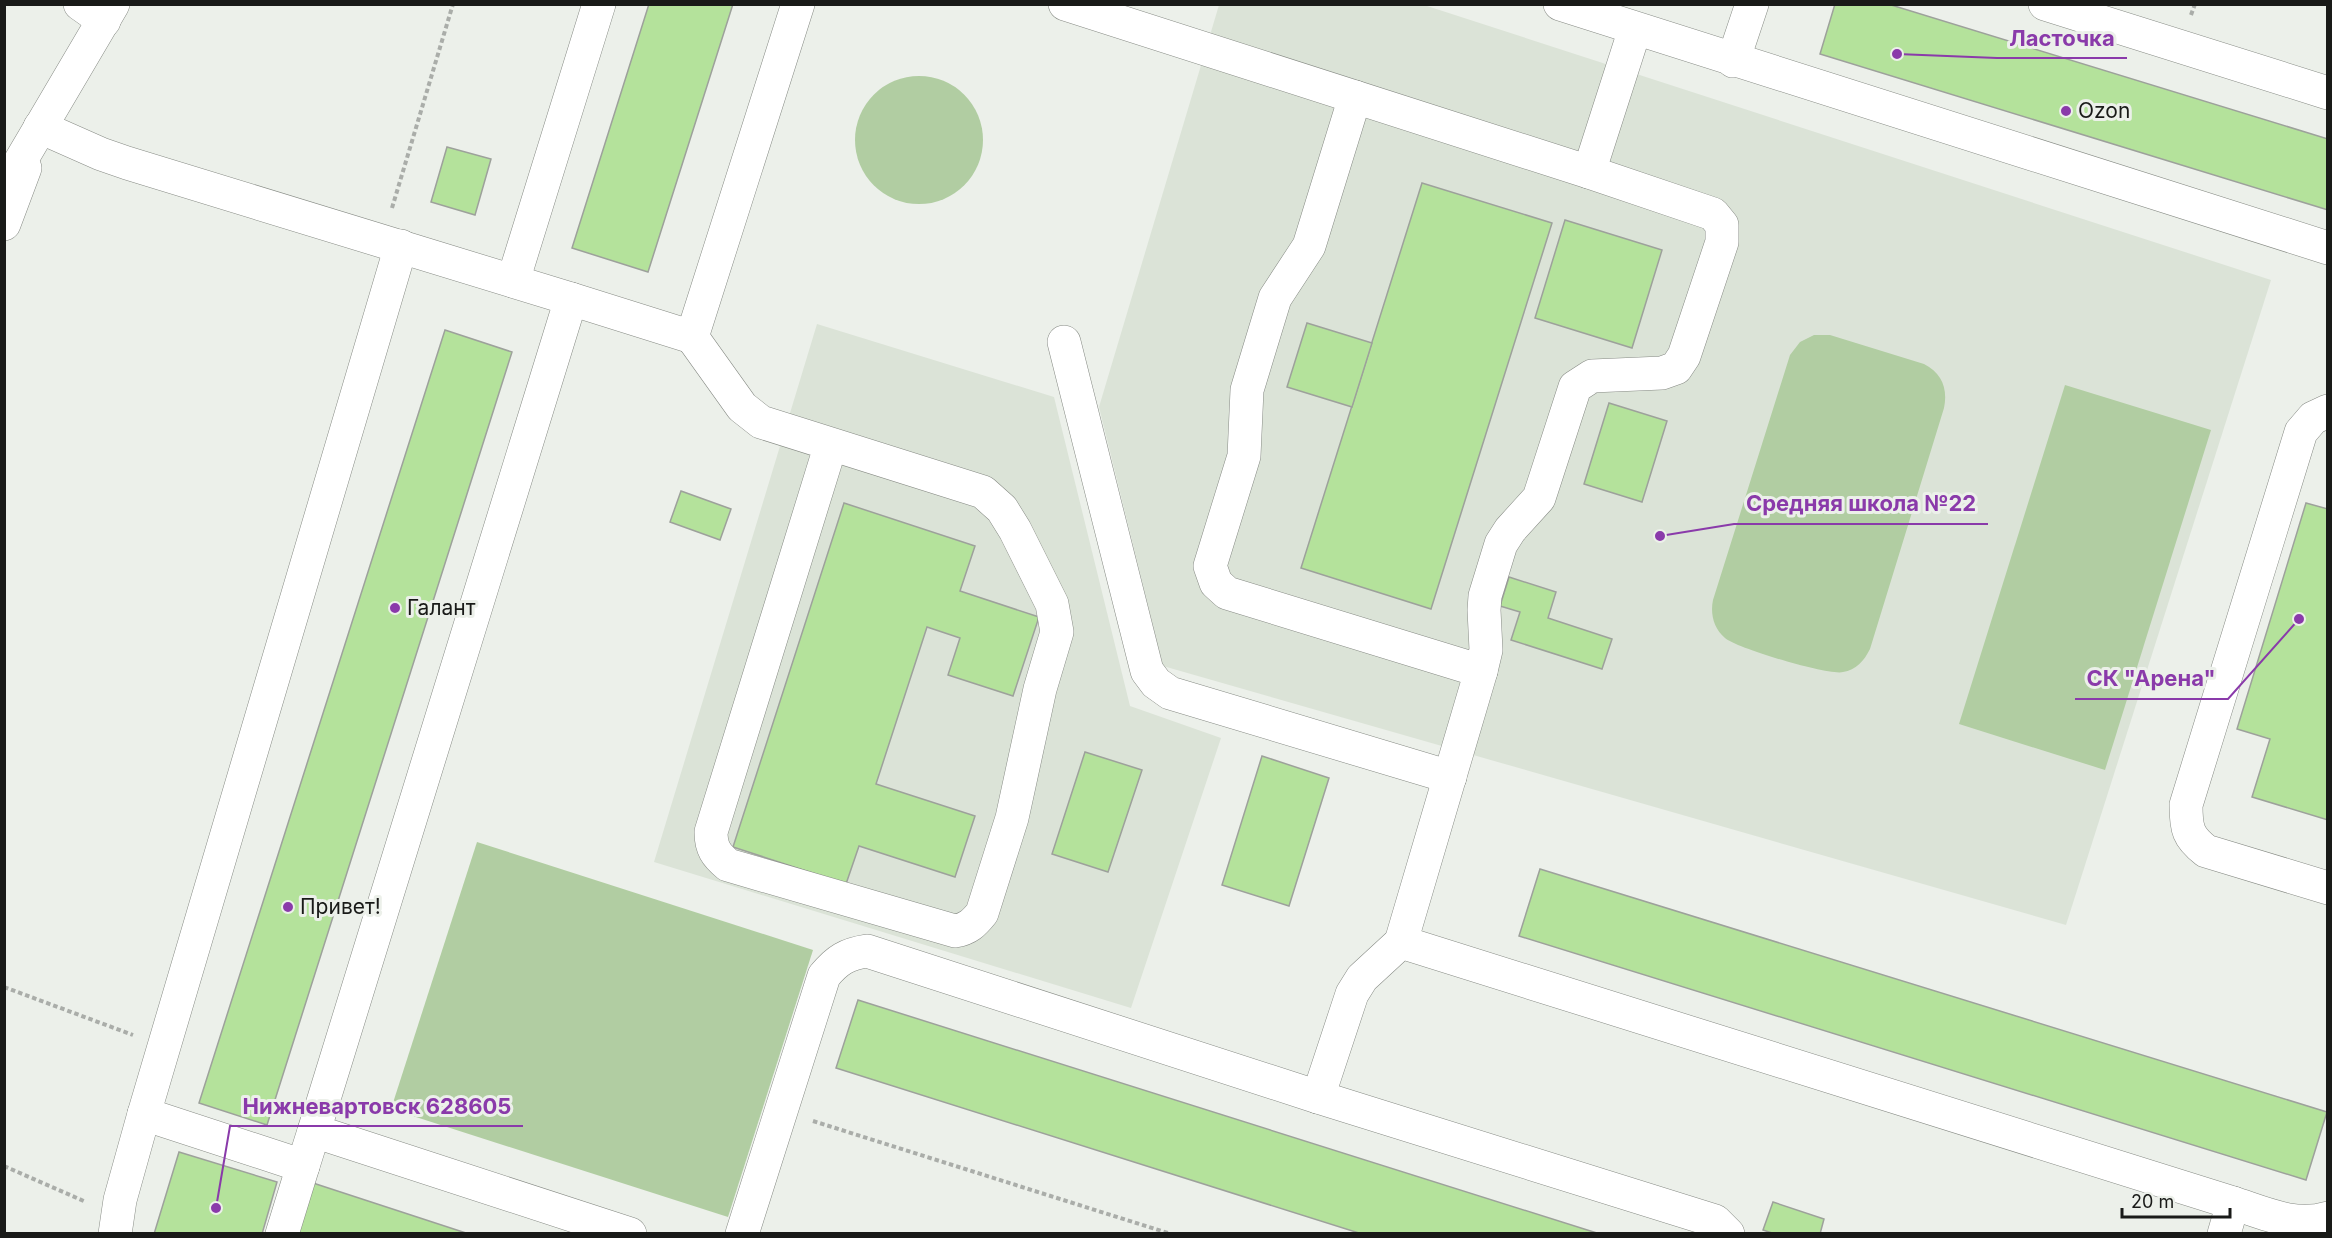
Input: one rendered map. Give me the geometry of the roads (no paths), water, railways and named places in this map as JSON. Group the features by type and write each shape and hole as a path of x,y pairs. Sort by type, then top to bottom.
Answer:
{"main road":[{"path":"513,281 599,4"},
{"path":"692,337 798,4"},
{"path":"1065,4 1589,172 1713,214 1722,225 1722,242 1684,356 1676,368 1662,374 1592,376 1575,387 1539,498 1510,530 1501,544 1485,596 1486,650 1481,670 1401,942 1362,978 1352,994 1318,1097"},
{"path":"1560,4 1733,61 2328,248"},
{"path":"1733,61 1752,4"},
{"path":"2045,4 2328,93"},
{"path":"4,189 40,127 99,10"},
{"path":"1589,172 1635,29"},
{"path":"1355,97 1309,246 1275,298 1247,390 1244,456 1210,566 1216,583 1227,593 1481,670"},
{"path":"40,127 128,164 692,337 742,407 761,422 831,444 983,492 1002,509 1015,530 1052,604 1057,632 1040,689 1012,818 982,913 975,923 964,930 955,932 728,865 717,856 711,845 711,832 831,444"},
{"path":"4,224 40,127"},
{"path":"116,1224 144,1114 400,246"},
{"path":"282,1233 571,299"},
{"path":"1064,342 1147,671 1156,683 1170,693 1450,777"},
{"path":"2328,411 2313,418 2301,432 2186,806 2186,822 2192,840 2206,851 2328,888"},
{"path":"1401,942 2229,1218 2316,1222 2328,1218"},
{"path":"742,1233 824,976 835,963 849,954 867,951 1318,1097 1715,1221 1728,1233"},
{"path":"144,1114 303,1166"},
{"path":"314,1131 630,1233"}],"place":[{"name":"Ласточка","path":"1897,54"},
{"name":"Ozon","path":"2066,111"},
{"name":"Средняя школа №22","path":"1660,536"},
{"name":"Галант","path":"395,608"},
{"name":"СК \"Арена\"","path":"2299,619"},
{"name":"Привет!","path":"288,907"},
{"name":"Нижневартовск 628605","path":"216,1208"}]}
